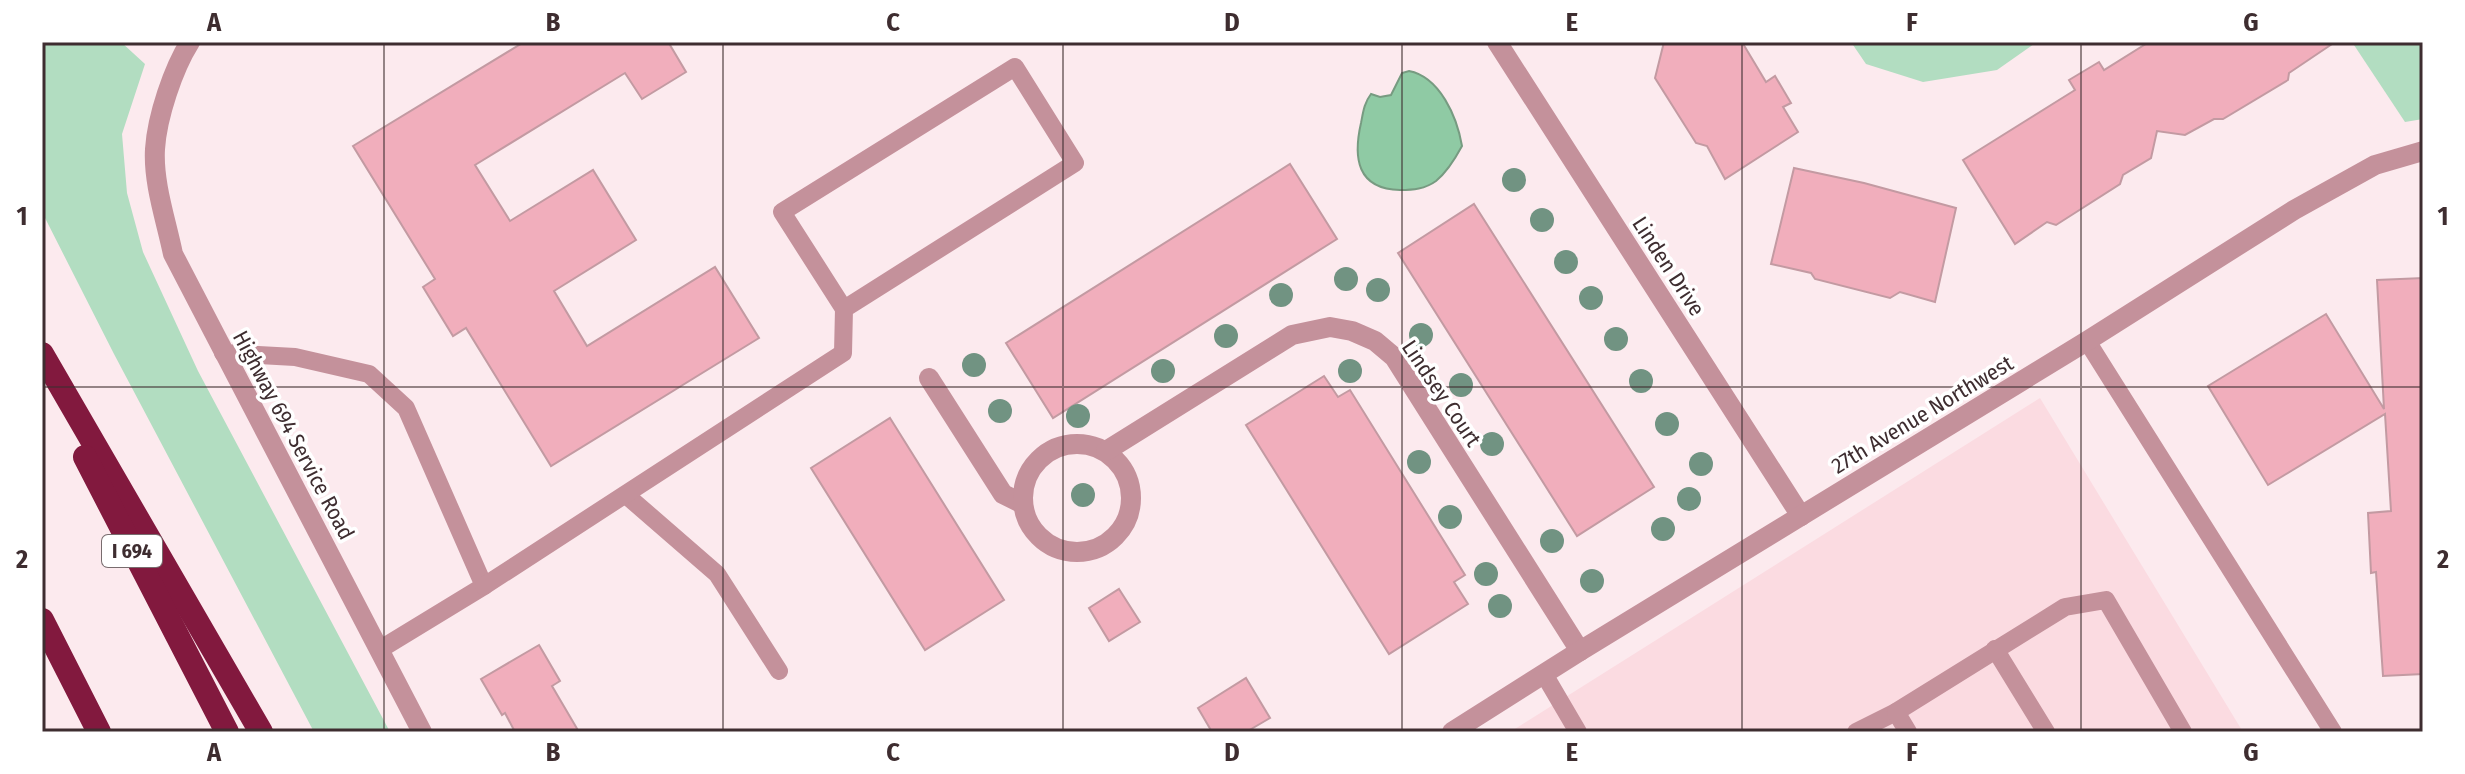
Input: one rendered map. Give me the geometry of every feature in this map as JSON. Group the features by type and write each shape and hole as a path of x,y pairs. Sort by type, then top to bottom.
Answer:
{"highway":[{"path":"42,354 261,732"},
{"name":"I 694","path":"42,368 100,490 227,732"},
{"path":"42,620 99,732"},
{"path":"66,669 80,732"}],"street":[{"name":"Highway 694 Service Road","path":"190,42 166,97 155,149 160,195 173,254 422,732"},
{"name":"Linden Drive","path":"1497,42 1801,516"},
{"name":"27th Avenue Northwest","path":"1452,732 2294,210 2375,165 2423,151"},
{"name":"Lindsey Court","path":"1106,451 1292,335 1330,327 1352,331 1375,341 1394,357 1580,651"},
{"path":"929,378 1003,494 1023,504"},
{"path":"1072,443 1106,451 1124,472 1132,498 1129,516 1120,532 1106,544 1089,551 1070,552 1053,547 1038,535 1023,504 1024,487 1030,471 1041,457 1072,443"}],"lane":[{"path":"379,650 484,586 843,353 844,309 782,212 1015,67 1075,163 844,309"},
{"path":"2087,341 2333,732"},
{"path":"223,353 295,357 369,374 406,408 484,586"},
{"path":"626,495 717,574 779,671"},
{"path":"1856,732 1896,712 2065,607 2106,600 2183,732"},
{"path":"1995,649 2046,732"},
{"path":"1544,674 1578,732"},
{"path":"1896,712 1908,732"}],"shaded area":[{"path":"42,42 121,42 145,64 122,134 127,193 143,252 198,371 390,732 314,732 42,212"},
{"path":"1851,42 2037,42 1997,70 1923,82 1866,64"},
{"path":"2352,42 2423,42 2423,119 2405,122"},
{"path":"1409,71 1430,81 1438,90 1451,111 1462,146 1447,169 1432,184 1400,190 1375,184 1367,178 1358,159 1358,148 1362,116 1371,94 1380,97 1391,95 1402,73"},
{"path":"2040,398 2243,732 1510,732 1707,608"}],"building":[{"path":"524,42 675,42 670,45 686,72 642,99 625,73 475,165 510,221 593,170 636,240 554,291 587,346 715,267 759,338 551,466 466,328 453,336 423,287 435,279 353,146"},
{"path":"1664,42 1742,42 1766,82 1775,76 1791,103 1783,107 1798,132 1725,179 1707,146 1696,143 1655,78"},
{"path":"2149,42 2335,42 2289,73 2288,80 2223,119 2214,119 2185,135 2157,131 2151,158 2123,175 2120,184 2056,225 2047,222 2015,244 1963,160 2075,90 2069,80 2099,62 2104,70"},
{"path":"1290,164 1337,239 1053,418 1006,343"},
{"path":"1794,168 1956,208 1935,302 1900,292 1890,298 1771,264"},
{"path":"1474,204 1654,487 1577,536 1398,253"},
{"path":"2423,278 2423,674 2383,676 2376,572 2371,573 2368,513 2391,511 2385,414 2268,485 2208,386 2326,314 2384,409 2377,280"},
{"path":"1324,376 1338,397 1350,390 1465,575 1454,582 1468,604 1389,654 1246,425"},
{"path":"890,418 1004,600 925,650 811,468"},
{"path":"1119,589 1140,622 1109,641 1089,608"},
{"path":"539,645 560,681 552,686 579,732 515,732 481,679"},
{"path":"1246,678 1270,718 1246,732 1212,732 1198,708"}]}
